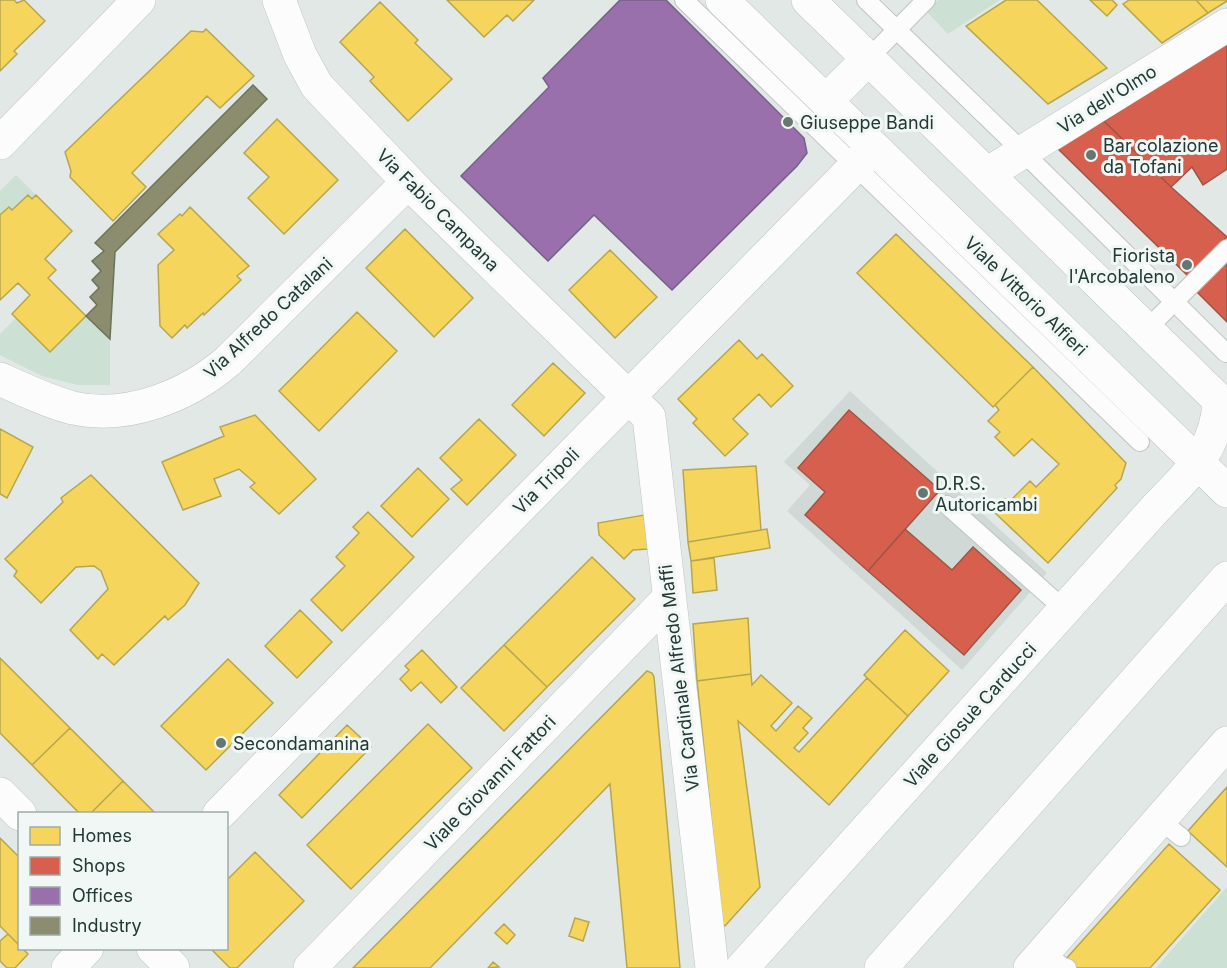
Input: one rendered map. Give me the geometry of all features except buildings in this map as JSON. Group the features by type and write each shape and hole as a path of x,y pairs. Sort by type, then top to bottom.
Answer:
{"street":[{"name":"Via Fabio Campana","path":"279,0 300,55 317,86 408,182 628,397"},
{"name":"Viale Vittorio Alfieri","path":"722,0 826,101 864,157 1227,491"},
{"path":"808,0 1223,404"},
{"path":"0,143 119,7"},
{"name":"Via dell'Olmo","path":"987,174 1227,25"},
{"path":"826,101 868,59"},
{"name":"Via Tripoli","path":"220,812 864,157"},
{"name":"Via Alfredo Catalani","path":"0,379 56,403 101,411 147,405 193,386 212,375 228,361 408,182"},
{"name":"Via Cardinale Alfredo Maffi","path":"628,397 649,417 712,968"},
{"name":"Viale Giosuè Carducci","path":"742,968 1198,464 1217,426 1223,404"},
{"name":"Viale Giosuè Carducci","path":"1198,464 1227,446"},
{"path":"881,968 1227,578"},
{"name":"Viale Giovanni Fattori","path":"310,968 669,598"},
{"path":"1054,965 1171,828 1227,743"},
{"path":"0,794 18,812"},
{"path":"68,968 85,950"},
{"path":"155,950 173,968"}],"lane":[{"path":"684,0 864,157 1140,442"},
{"path":"866,0 1226,353"},
{"path":"868,59 926,0"},
{"path":"1147,329 1227,249"},
{"path":"947,505 1065,610"}],"shaded area":[{"path":"850,391 1047,573 962,670 787,511 810,485 784,462"}],"green space":[{"path":"938,0 1000,0 948,34 926,11"},
{"path":"16,175 36,195 32,199 28,195 12,210 8,207 0,215 0,191"},
{"path":"86,316 110,339 110,385 78,385 42,376 0,355 0,334 16,318 50,352"},
{"path":"1227,887 1227,968 1156,968"}],"place":[{"name":"Giuseppe Bandi","path":"788,122"},
{"name":"Bar colazione da Tofani","path":"1091,155"},
{"name":"Fiorista l'Arcobaleno","path":"1187,265"},
{"name":"D.R.S. Autoricambi","path":"923,493"},
{"name":"Secondamanina","path":"221,743"}]}
